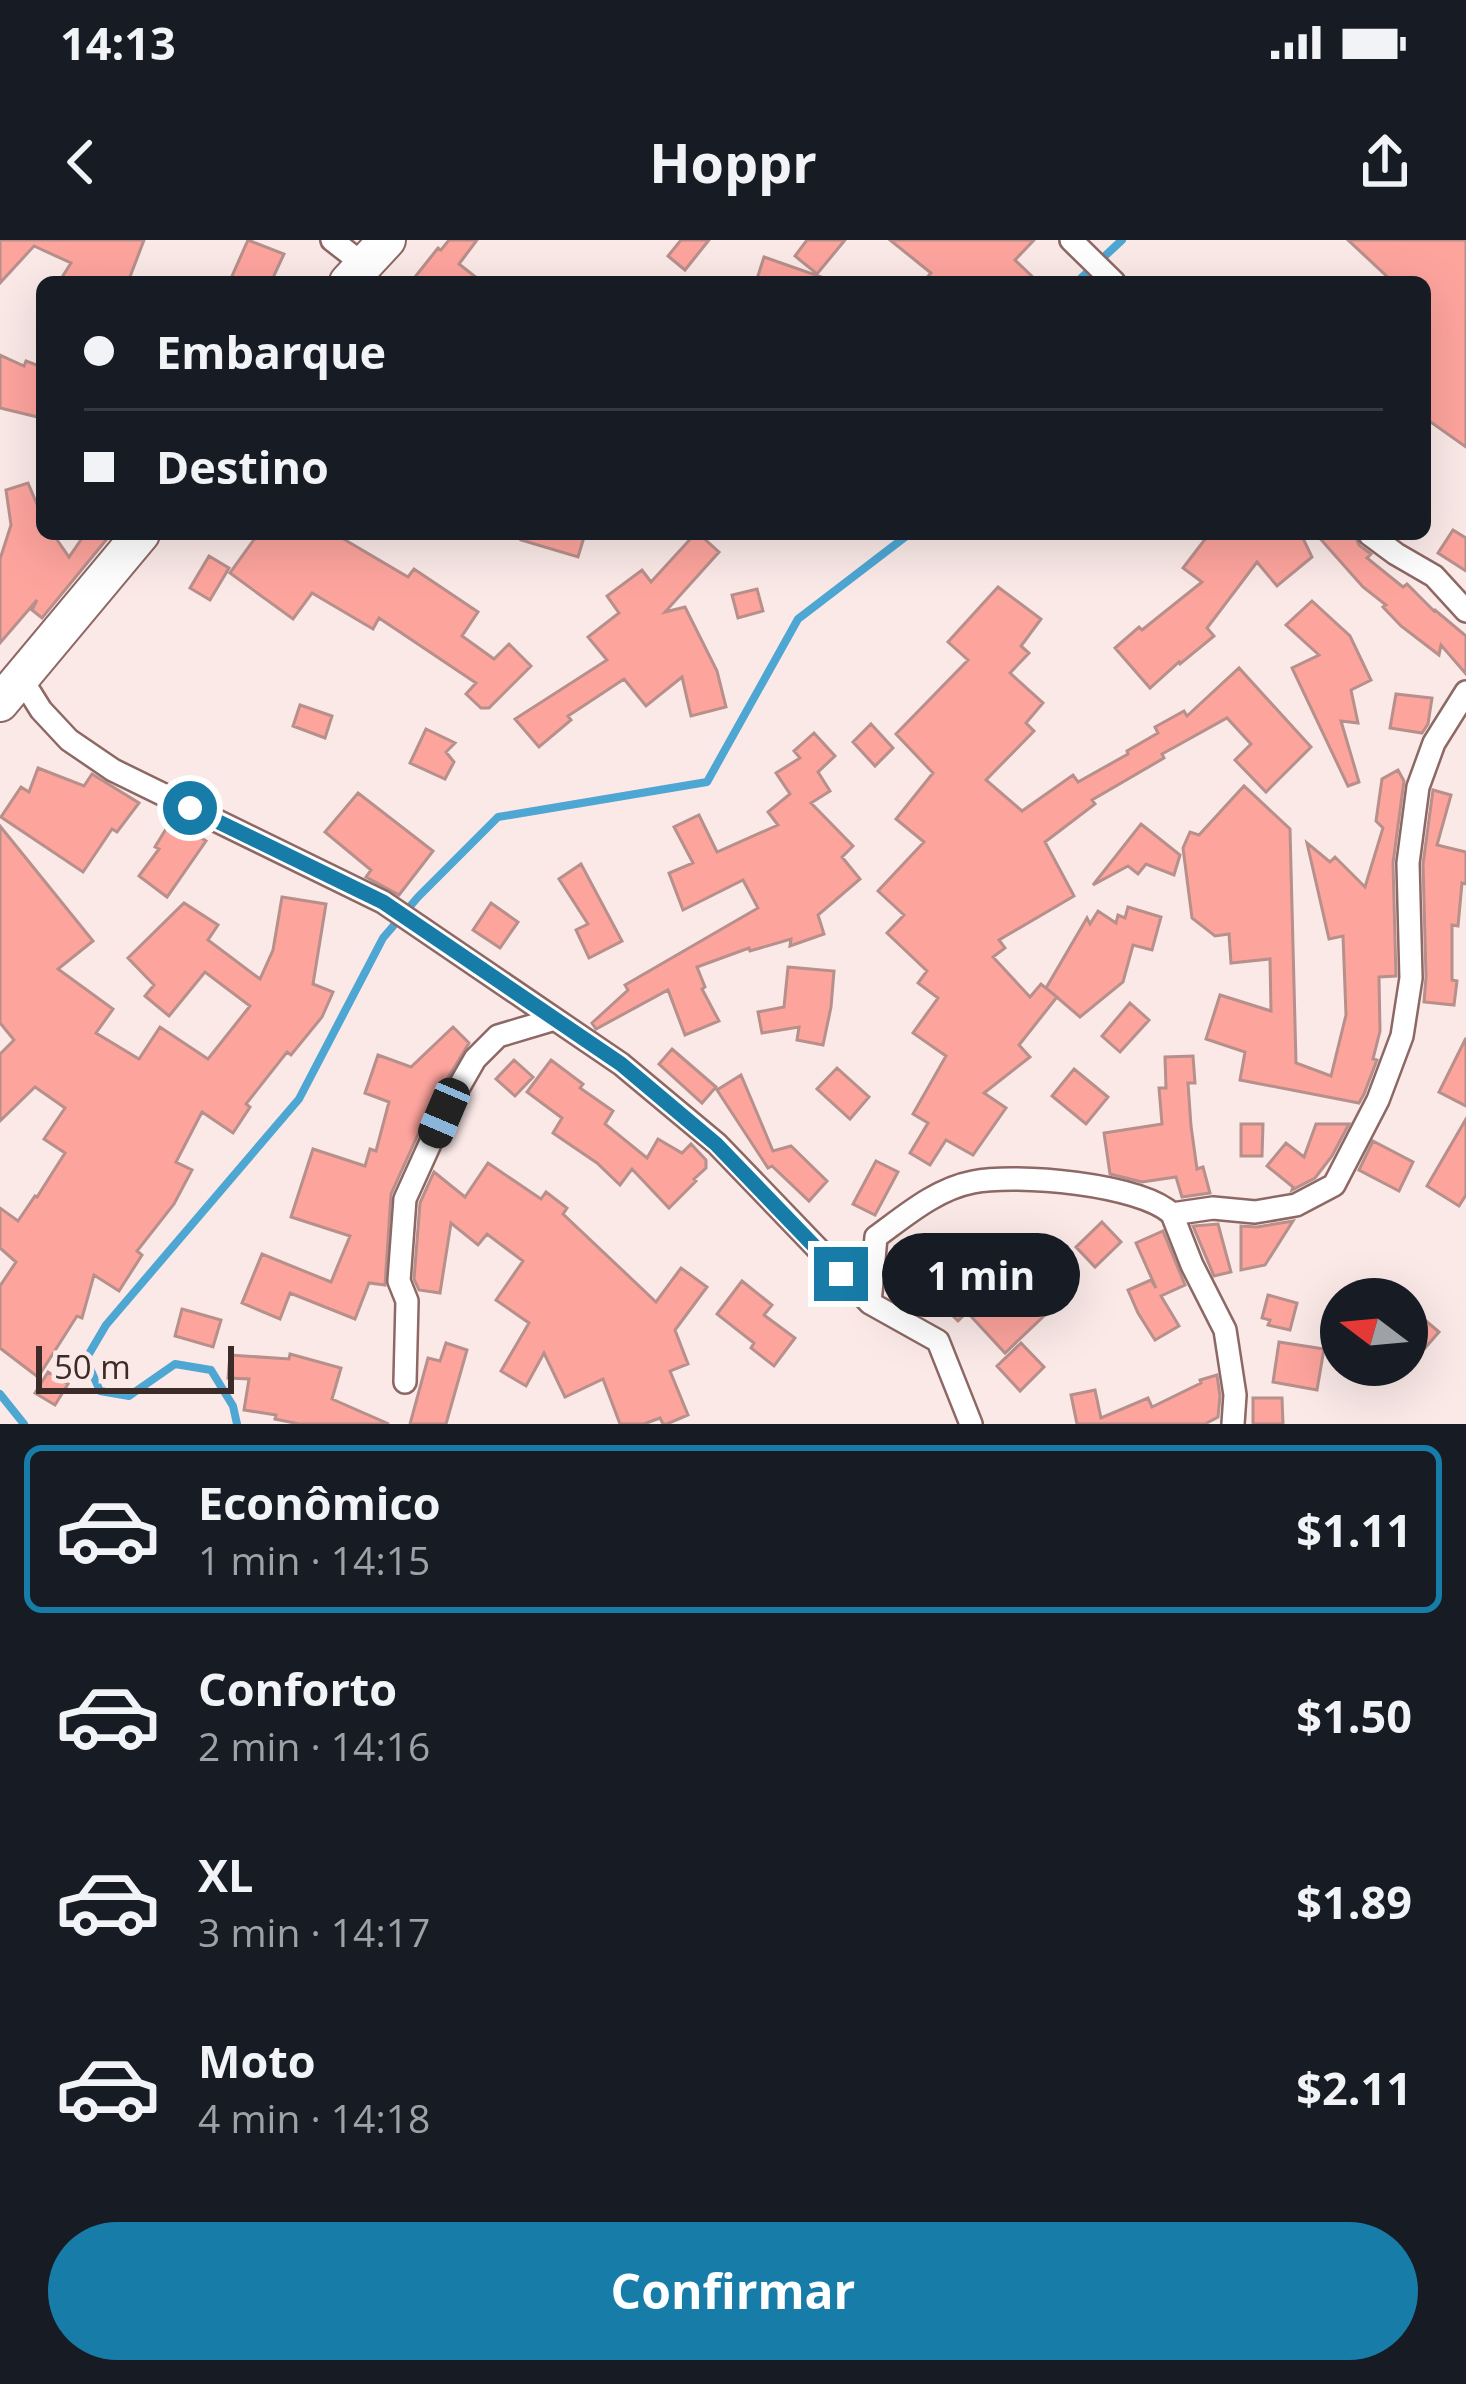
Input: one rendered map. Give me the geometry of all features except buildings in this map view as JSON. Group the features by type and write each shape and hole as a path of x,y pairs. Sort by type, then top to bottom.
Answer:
{"main road":[{"path":"10,690 136,540"}],"street":[{"path":"332,240 366,262"},
{"path":"1071,240 1108,276"},
{"path":"1377,540 1434,576 1466,611"},
{"path":"10,690 113,770 383,902 621,1064 716,1144 870,1303 938,1341 970,1424"},
{"path":"1172,1214 1214,1208 1255,1212 1296,1205 1334,1185 1378,1100 1402,1036 1411,978 1408,863 1418,787 1434,742 1466,692"},
{"path":"405,1382 407,1301 399,1280 405,1199 475,1059 498,1036 555,1019"},
{"path":"870,1303 876,1237 924,1202 971,1182 1034,1178 1100,1187 1151,1202 1172,1214 1225,1330 1235,1395 1233,1424"}],"waterway":[{"path":"1083,276 1122,240"},
{"path":"237,1424 233,1406 211,1370 175,1364 129,1396 100,1391 86,1359 106,1325 299,1099 383,938 498,817 707,782 798,619 901,540"},
{"path":"0,1394 24,1424"}],"route":[{"path":"190,808 383,902 621,1064 716,1144 841,1274"}]}
